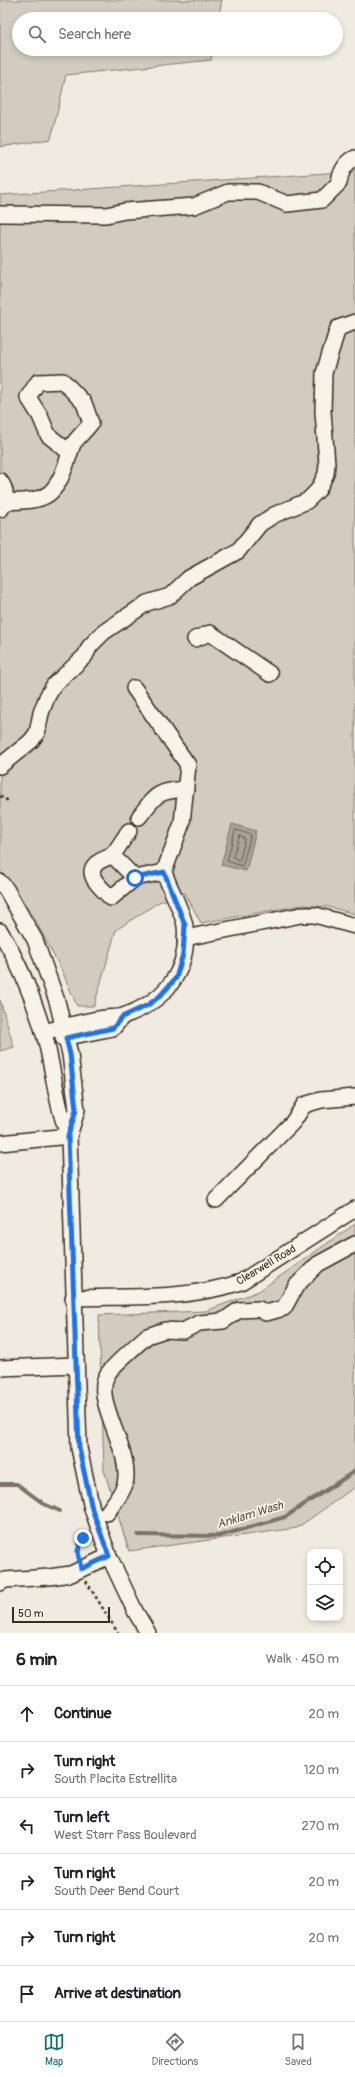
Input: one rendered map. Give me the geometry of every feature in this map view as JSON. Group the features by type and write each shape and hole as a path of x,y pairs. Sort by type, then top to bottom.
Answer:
{"street":[{"path":"0,214 106,215 125,211 194,206 228,192 258,192 287,204 322,200 339,183 340,176 345,166 355,158"},
{"path":"0,766 32,741 37,733 45,702 54,685 85,656 90,646 104,632 147,603 170,596 189,578 238,551 260,524 274,515 307,500 318,490 326,474 327,464 323,412 324,373 338,328 355,322"},
{"path":"0,481 5,487 3,506 37,500 55,489 74,444 92,423 84,403 63,381 38,382 28,397 40,416 48,435 70,453"},
{"path":"195,639 210,633 270,674"},
{"path":"44,1037 64,1032 113,1028 122,1017 148,1005 170,986 176,978 180,965 185,938 185,925 166,878 182,823 188,765 134,688"},
{"path":"139,817 157,794 168,790 186,788"},
{"path":"129,831 112,855 97,863 92,870 92,876 95,881 111,898 135,878 166,878"},
{"path":"112,855 135,878"},
{"path":"0,882 6,889 35,940 50,980 70,1054 76,1110 68,1136 79,1448 92,1509 109,1556 135,1611 148,1633"},
{"path":"185,938 301,915 315,915 355,926"},
{"path":"0,931 11,949 30,989 44,1037 60,1116 68,1136"},
{"path":"216,1200 293,1122 304,1105 321,1100 355,1097"},
{"path":"0,1143 68,1136"},
{"name":"Clearwell Road","path":"73,1298 172,1296 198,1294 222,1289 241,1282 355,1209"},
{"path":"107,1513 123,1490 126,1475 123,1451 106,1406 104,1390 107,1375 143,1340 154,1333 165,1330 182,1331 198,1323 223,1321 239,1310 259,1309 266,1313 284,1308 296,1286 318,1264 355,1244"},
{"path":"0,1368 76,1365"},
{"path":"0,1583 5,1580 64,1575 109,1556"}],"path":[{"path":"0,796 10,802"},
{"path":"85,1536 79,1546 78,1559 81,1569 90,1590 110,1618 118,1633"}],"shaded area":[{"path":"0,0 222,0 219,12 12,12 12,56 212,56 211,60 66,75 51,139 0,147"},
{"path":"355,158 355,914 329,907 303,905 201,923 185,893 159,902 116,930 94,1006 77,1006 63,973 31,912 0,871 0,195 342,172"},
{"path":"0,1000 14,1047 0,1051"},
{"path":"355,1224 355,1487 297,1528 129,1551 104,1470 99,1315 206,1311 259,1291"}],"water":[{"path":"232,824 256,831 246,871 221,865"}],"waterway":[{"name":"Anklam Wash","path":"138,1535 219,1536 285,1517 355,1471"},
{"name":"Anklam Wash","path":"0,1484 17,1484 44,1504 60,1511"}],"route":[{"path":"83,1538 78,1551 78,1559 81,1569 109,1556 92,1509 79,1448 68,1136 76,1110 70,1054 66,1038 113,1028 122,1017 148,1005 160,996 176,978 183,954 185,925 164,872 135,878"}]}
